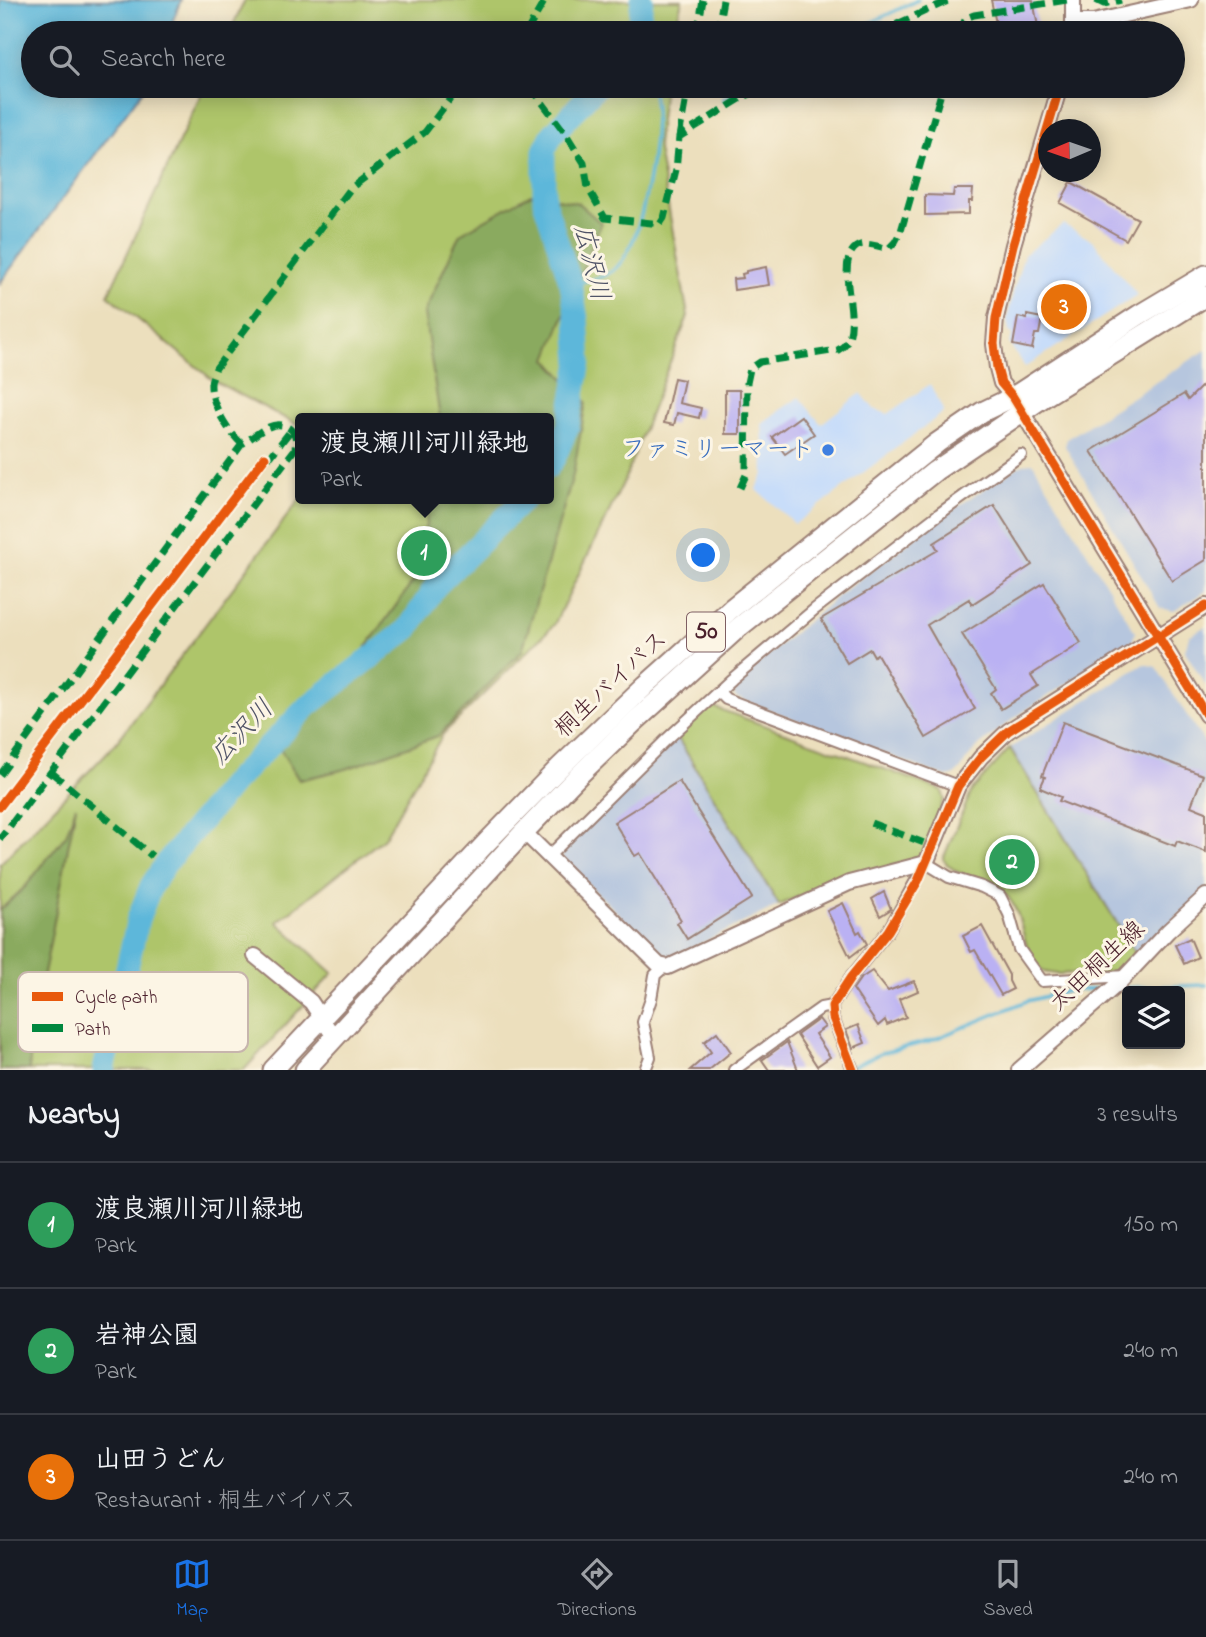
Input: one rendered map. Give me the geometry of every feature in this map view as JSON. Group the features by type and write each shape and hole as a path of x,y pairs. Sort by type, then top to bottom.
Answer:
{"highway":[{"name":"桐生バイパス","path":"305,1070 524,832 633,723 738,628 1017,405 1139,315 1206,275"},
{"name":"桐生バイパス","path":"272,1070 487,842 646,685 731,610 937,443 982,412 1017,405 1206,296"}],"street":[{"path":"1073,0 1073,21"},
{"path":"1097,21 1191,0"},
{"path":"1056,98 1013,245 996,317 994,344 1000,383 1017,405 1206,715"},
{"path":"550,855 666,740 815,609 1021,455"},
{"path":"851,1066 833,1017 832,1006 851,977 888,931 926,863 958,786 981,757 1008,731 1206,606"},
{"path":"719,692 726,699 958,786"},
{"path":"524,832 663,968"},
{"path":"645,1070 650,1057 643,1022 652,999 655,975 663,968 849,883 926,863 949,877 982,887 1000,896 1009,914 1019,949 1042,981 1124,978"},
{"name":"太田桐生線","path":"1020,1070 1124,978 1206,896"},
{"path":"255,956 311,1002 334,1037"},
{"path":"734,1070 821,1008 832,1006"}],"shaded area":[{"path":"1063,224 1093,241 1137,295 1025,367 1009,343 1013,334 1009,332 1007,320 1013,293 1024,255"},
{"path":"1206,350 1206,591 1174,611 1160,608 1065,446 1067,439"},
{"name":"ファミリーマート","path":"930,384 944,412 795,524 756,489 764,474 762,423 799,397 821,424 861,393 874,409 888,414"},
{"path":"1033,463 1135,632 1132,642 1017,716 980,745 953,776 946,777 735,697 733,685 839,595 943,516 1023,464"},
{"path":"1206,626 1206,686 1185,651 1189,636"},
{"path":"1144,664 1156,667 1206,745 1206,890 1137,956 1010,748"},
{"path":"677,737 779,905 669,959 662,956 562,859 563,847"}],"green space":[{"path":"245,0 682,0 677,21 235,21"},
{"path":"199,98 663,98 657,144 688,316 624,481 554,625 443,734 384,838 277,922 333,973 244,1070 0,1070 0,864 116,743 296,504 554,504 554,413 295,413 295,423 214,381 108,295"},
{"path":"531,194 578,203 601,223 547,359 586,402 573,475 522,651 438,736 346,769 299,780 277,744 327,702 417,576 429,504 554,504 554,413 439,413 424,313 460,234"},
{"path":"708,705 942,790 944,799 923,856 917,860 845,877 779,905 677,737"},
{"path":"1010,748 1137,956 1115,972 1044,972 1031,956 1009,898 994,886 957,872 943,859 972,790"},
{"path":"76,806 44,972 18,972 18,1052 31,1052 29,1070 0,1070 0,910 25,887 66,835"}],"water":[{"path":"0,0 181,0 173,21 21,21 21,98 137,98 0,283"}],"building":[{"path":"991,0 1033,0 1037,21 995,21"},
{"path":"1071,182 1138,219 1126,240 1060,203"},
{"path":"954,189 973,189 969,214 925,215 925,195 953,196"},
{"path":"766,267 769,285 734,290 733,279 743,278 742,274 746,271"},
{"path":"1027,315 1042,318 1032,349 1013,345 1018,317 1027,319"},
{"path":"674,378 684,380 679,403 701,408 699,418 677,413 674,425 664,423"},
{"path":"1206,382 1206,560 1172,581 1091,451 1184,394 1188,400"},
{"path":"725,390 740,390 740,434 725,434"},
{"path":"801,416 814,434 785,454 772,437"},
{"path":"994,505 1032,565 972,604 969,599 927,625 975,709 926,738 877,654 874,656 870,649 847,663 821,619 938,550 934,543"},
{"path":"1044,583 1081,643 1031,675 1038,686 1001,709 991,693 996,689 962,634"},
{"path":"1063,722 1203,775 1191,806 1206,812 1206,852 1177,841 1175,846 1059,801 1061,797 1040,788"},
{"path":"679,781 752,898 687,939 677,923 681,920 640,853 635,856 614,822"},
{"path":"884,892 891,909 880,916 872,899"},
{"path":"843,903 857,933 860,931 867,944 850,957 827,911"},
{"path":"982,926 1009,975 1013,989 1001,995 975,950 971,952 963,936"},
{"path":"1190,938 1198,957 1184,964 1175,945"},
{"path":"872,971 888,991 914,981 918,991 899,999 906,1017 887,1025 885,1020 878,1026 853,989 860,979"},
{"path":"819,1019 825,1027 815,1034 830,1057 817,1066 797,1035"},
{"path":"858,1025 865,1043 853,1048 846,1030"},
{"path":"717,1032 731,1052 709,1070 690,1070 711,1052 704,1042"},
{"path":"787,1042 798,1070 769,1070 762,1060"}],"waterway":[{"name":"広沢川","path":"639,21 642,0"},
{"path":"874,21 918,0"},
{"name":"広沢川","path":"554,458 568,426 580,362 571,284 544,201 544,151 552,135 586,98"},
{"path":"571,284 608,274 623,260 632,243 649,177 655,114 653,98"},
{"name":"広沢川","path":"126,972 138,919 151,886 166,863 234,782 308,706 408,629 435,587 519,504"},
{"path":"1178,986 1206,985"},
{"path":"844,1070 882,1053 930,1041 1027,1001 1072,990 1104,989"},
{"name":"広沢川","path":"104,1070 108,1052"}],"marked path":[{"path":"533,21 545,0"},
{"path":"699,21 703,0"},
{"path":"719,21 723,0"},
{"path":"904,21 950,0"},
{"path":"965,21 974,15 1067,0"},
{"path":"1096,0 1104,4 1121,0"},
{"path":"242,444 226,425 214,400 211,382 216,368 351,188 425,132 451,98"},
{"path":"539,98 584,163 588,188 605,218 660,224 664,218 676,170 679,137 742,98"},
{"path":"679,137 686,98"},
{"path":"740,488 746,475 747,383 750,369 760,362 838,350 847,342 851,330 847,269 849,256 860,245 889,248 895,242 901,231 940,98"},
{"path":"0,775 242,444 270,426 283,425 295,435"},
{"path":"265,457 271,456 291,430"},
{"path":"0,839 295,449"},
{"path":"51,772 152,856"},
{"path":"871,823 932,846"}],"cycle path":[{"path":"1056,98 1013,245 996,318 994,344 997,368 1001,383 1013,397 1206,715"},
{"path":"0,806 265,457"},
{"path":"853,1070 833,1018 832,1006 851,977 888,931 918,881 958,786 981,757 1008,731 1206,606"}],"place":[{"name":"山田うどん","path":"1064,307"},
{"name":"ファミリーマート","path":"828,450"},
{"name":"渡良瀬川河川緑地","path":"424,553"},
{"name":"岩神公園","path":"1012,862"}]}
